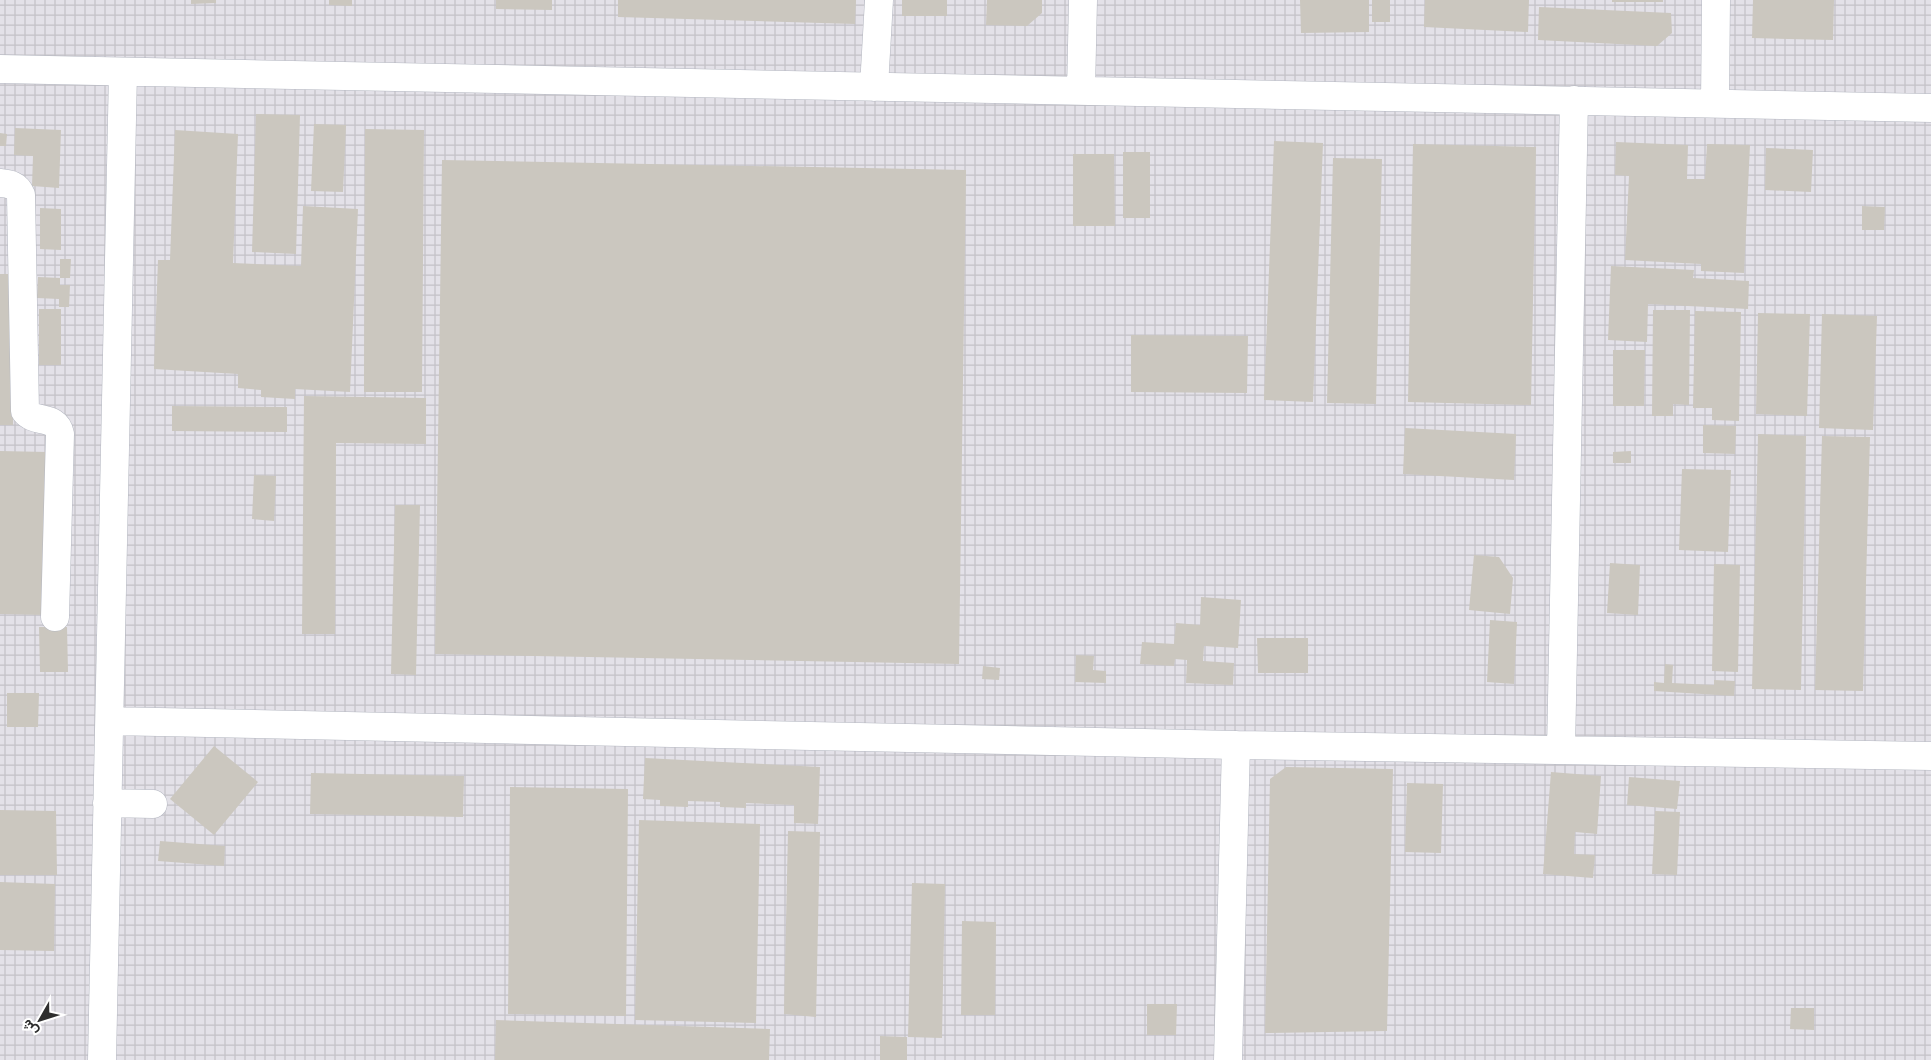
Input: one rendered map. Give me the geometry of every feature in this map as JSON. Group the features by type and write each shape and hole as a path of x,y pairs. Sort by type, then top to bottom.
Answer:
{"lane":[{"path":"874,86 879,0"},
{"path":"1081,91 1083,0"},
{"path":"1714,103 1716,0"},
{"path":"0,69 1931,108"},
{"path":"102,1060 124,72"},
{"path":"1561,750 1574,100"},
{"path":"0,183 15,186 21,196 25,411 32,417 53,422 57,425 60,434 55,618"},
{"path":"110,721 1236,745 1931,756"},
{"path":"1228,1060 1236,745"},
{"path":"108,803 153,804"}],"shaded area":[{"path":"0,0 1931,0 1931,1060 0,1060"}],"building":[{"path":"191,0 216,0 216,3 191,4"},
{"path":"329,0 352,0 352,6 329,5"},
{"path":"496,0 552,0 552,10 496,9"},
{"path":"618,0 856,0 855,24 618,17"},
{"path":"902,0 947,0 947,16 902,16"},
{"path":"987,0 1042,0 1042,13 1027,26 986,25"},
{"path":"1300,0 1369,0 1369,32 1301,33"},
{"path":"1372,0 1390,0 1390,22 1372,22"},
{"path":"1425,0 1529,0 1528,32 1424,27"},
{"path":"1612,0 1663,0 1663,2 1612,2"},
{"path":"1753,0 1834,0 1833,40 1752,38"},
{"path":"1539,7 1671,13 1672,33 1657,46 1538,40"},
{"path":"256,114 300,115 296,254 252,252"},
{"path":"314,124 346,125 343,192 311,191"},
{"path":"15,128 61,130 59,188 32,186 33,156 14,155"},
{"path":"365,129 424,130 422,392 364,392"},
{"path":"175,130 238,134 233,263 301,266 303,206 358,209 350,392 295,389 295,399 261,397 261,390 238,388 238,374 154,369 158,260 170,260"},
{"path":"0,133 7,134 6,146 0,146"},
{"path":"1274,141 1323,143 1313,402 1264,400"},
{"path":"1616,142 1688,145 1687,179 1705,179 1707,144 1750,145 1744,273 1701,271 1701,264 1625,260 1629,176 1615,175"},
{"path":"1413,144 1536,147 1531,405 1408,402"},
{"path":"1766,148 1813,150 1811,192 1765,190"},
{"path":"1123,152 1150,152 1150,218 1123,218"},
{"path":"1073,154 1114,154 1115,226 1073,226"},
{"path":"1333,158 1382,159 1376,404 1327,403"},
{"path":"442,160 966,170 959,664 435,654"},
{"path":"1862,206 1885,207 1884,230 1862,230"},
{"path":"40,208 61,209 61,250 40,249"},
{"path":"60,259 71,259 70,278 60,278"},
{"path":"1611,266 1694,270 1693,278 1749,281 1748,309 1648,304 1647,342 1608,340"},
{"path":"0,274 15,274 13,425 0,425"},
{"path":"38,277 60,278 60,285 70,285 69,307 59,307 59,299 37,298"},
{"path":"39,309 61,309 61,365 39,365"},
{"path":"1653,310 1690,310 1689,405 1673,404 1673,416 1652,416"},
{"path":"1695,311 1741,312 1739,421 1712,420 1712,408 1693,408"},
{"path":"1758,313 1810,314 1807,416 1756,414"},
{"path":"1822,314 1877,316 1873,430 1819,428"},
{"path":"1131,335 1248,336 1247,393 1131,392"},
{"path":"1613,350 1645,350 1644,406 1613,406"},
{"path":"304,396 426,398 426,444 336,443 335,634 302,634"},
{"path":"172,406 287,407 287,432 172,431"},
{"path":"1703,425 1736,426 1735,454 1703,453"},
{"path":"1405,428 1516,434 1514,480 1403,474"},
{"path":"1758,434 1806,436 1801,690 1752,689"},
{"path":"1822,436 1870,437 1863,691 1815,690"},
{"path":"0,451 47,452 46,615 0,614"},
{"path":"1631,451 1631,463 1613,463 1613,452"},
{"path":"1682,469 1731,470 1728,552 1679,550"},
{"path":"254,475 276,476 274,521 252,519"},
{"path":"395,505 420,505 416,675 391,674"},
{"path":"1474,555 1499,557 1513,578 1510,614 1469,610"},
{"path":"1610,563 1640,565 1638,615 1607,613"},
{"path":"1714,564 1740,565 1738,672 1712,671"},
{"path":"1201,597 1241,600 1238,648 1204,646 1203,661 1234,663 1233,685 1186,683 1187,660 1175,659 1174,666 1140,664 1142,642 1174,644 1176,623 1200,625"},
{"path":"1490,620 1517,622 1514,684 1487,682"},
{"path":"39,627 67,627 68,672 40,672"},
{"path":"1257,638 1308,638 1308,673 1258,673"},
{"path":"1076,655 1094,656 1093,670 1106,671 1106,683 1075,682"},
{"path":"1665,664 1673,665 1672,683 1714,685 1714,680 1735,681 1734,696 1654,691 1654,682 1664,683"},
{"path":"983,666 1000,668 999,680 982,679"},
{"path":"7,693 39,693 38,727 7,727"},
{"path":"214,746 258,782 214,835 170,799"},
{"path":"645,758 820,767 818,824 794,823 794,805 746,803 746,808 720,807 720,802 688,801 688,807 660,806 660,800 643,799"},
{"path":"1286,767 1393,769 1387,1031 1265,1033 1270,779"},
{"path":"1551,772 1601,776 1597,834 1575,832 1574,854 1595,855 1593,878 1543,874"},
{"path":"311,773 464,776 463,817 310,814"},
{"path":"1629,777 1680,781 1677,809 1627,805"},
{"path":"1407,783 1443,784 1441,853 1405,852"},
{"path":"510,787 628,789 626,1016 508,1014"},
{"path":"0,810 56,811 57,875 0,875"},
{"path":"1655,811 1680,812 1677,875 1652,874"},
{"path":"639,820 760,824 756,1023 635,1020"},
{"path":"788,831 820,832 816,1017 784,1014"},
{"path":"160,841 225,846 224,866 158,861"},
{"path":"0,882 55,884 54,951 0,950"},
{"path":"912,883 945,884 942,1038 908,1037"},
{"path":"962,921 996,922 995,1015 961,1015"},
{"path":"1147,1004 1177,1004 1176,1035 1147,1035"},
{"path":"1791,1008 1814,1008 1814,1030 1790,1029"},
{"path":"496,1020 770,1029 769,1060 495,1060"},
{"path":"880,1036 907,1037 907,1060 880,1060"}]}
